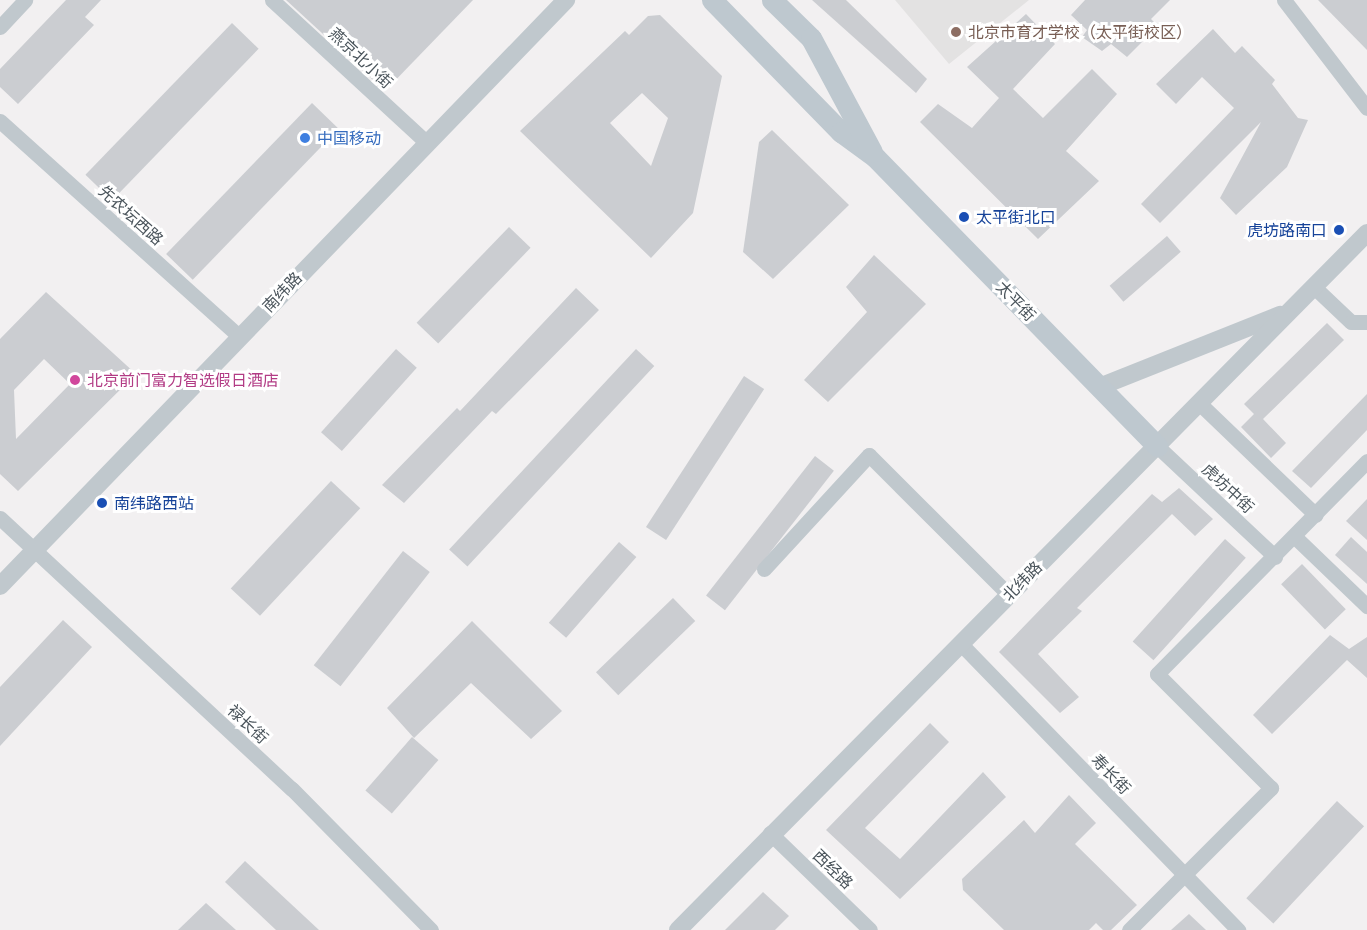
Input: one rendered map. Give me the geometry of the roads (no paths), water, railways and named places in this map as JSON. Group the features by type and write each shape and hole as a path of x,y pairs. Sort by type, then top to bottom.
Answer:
{"main road":[{"name":"太平街","path":"712,0 841,132 875,157 1157,446"},
{"name":"太平街","path":"772,0 811,38 875,157"}],"street":[{"path":"0,27 25,0"},
{"name":"燕京北小街","path":"272,0 427,143"},
{"name":"南纬路","path":"0,586 566,0"},
{"path":"1284,0 1367,108"},
{"name":"先农坛西路","path":"0,121 239,336"},
{"name":"北纬路","path":"678,930 770,833 1367,233"},
{"path":"1313,286 1351,322 1367,322"},
{"path":"1099,387 1287,312"},
{"path":"1197,402 1316,515"},
{"name":"虎坊中街","path":"1157,446 1275,557"},
{"path":"764,569 869,455 1008,594"},
{"path":"1129,930 1271,788 1157,674 1295,537 1367,461"},
{"name":"禄长街","path":"0,518 292,789 431,930"},
{"path":"1295,537 1367,606"},
{"name":"寿长街","path":"960,643 1238,930"},
{"name":"西经路","path":"770,833 870,930"}],"place":[{"name":"北京市育才学校（太平街校区）","path":"956,32"},
{"name":"中国移动","path":"305,138"},
{"name":"太平街北口","path":"964,217"},
{"name":"虎坊路南口","path":"1339,230"},
{"name":"北京前门富力智选假日酒店","path":"75,380"},
{"name":"南纬路西站","path":"102,503"}]}
